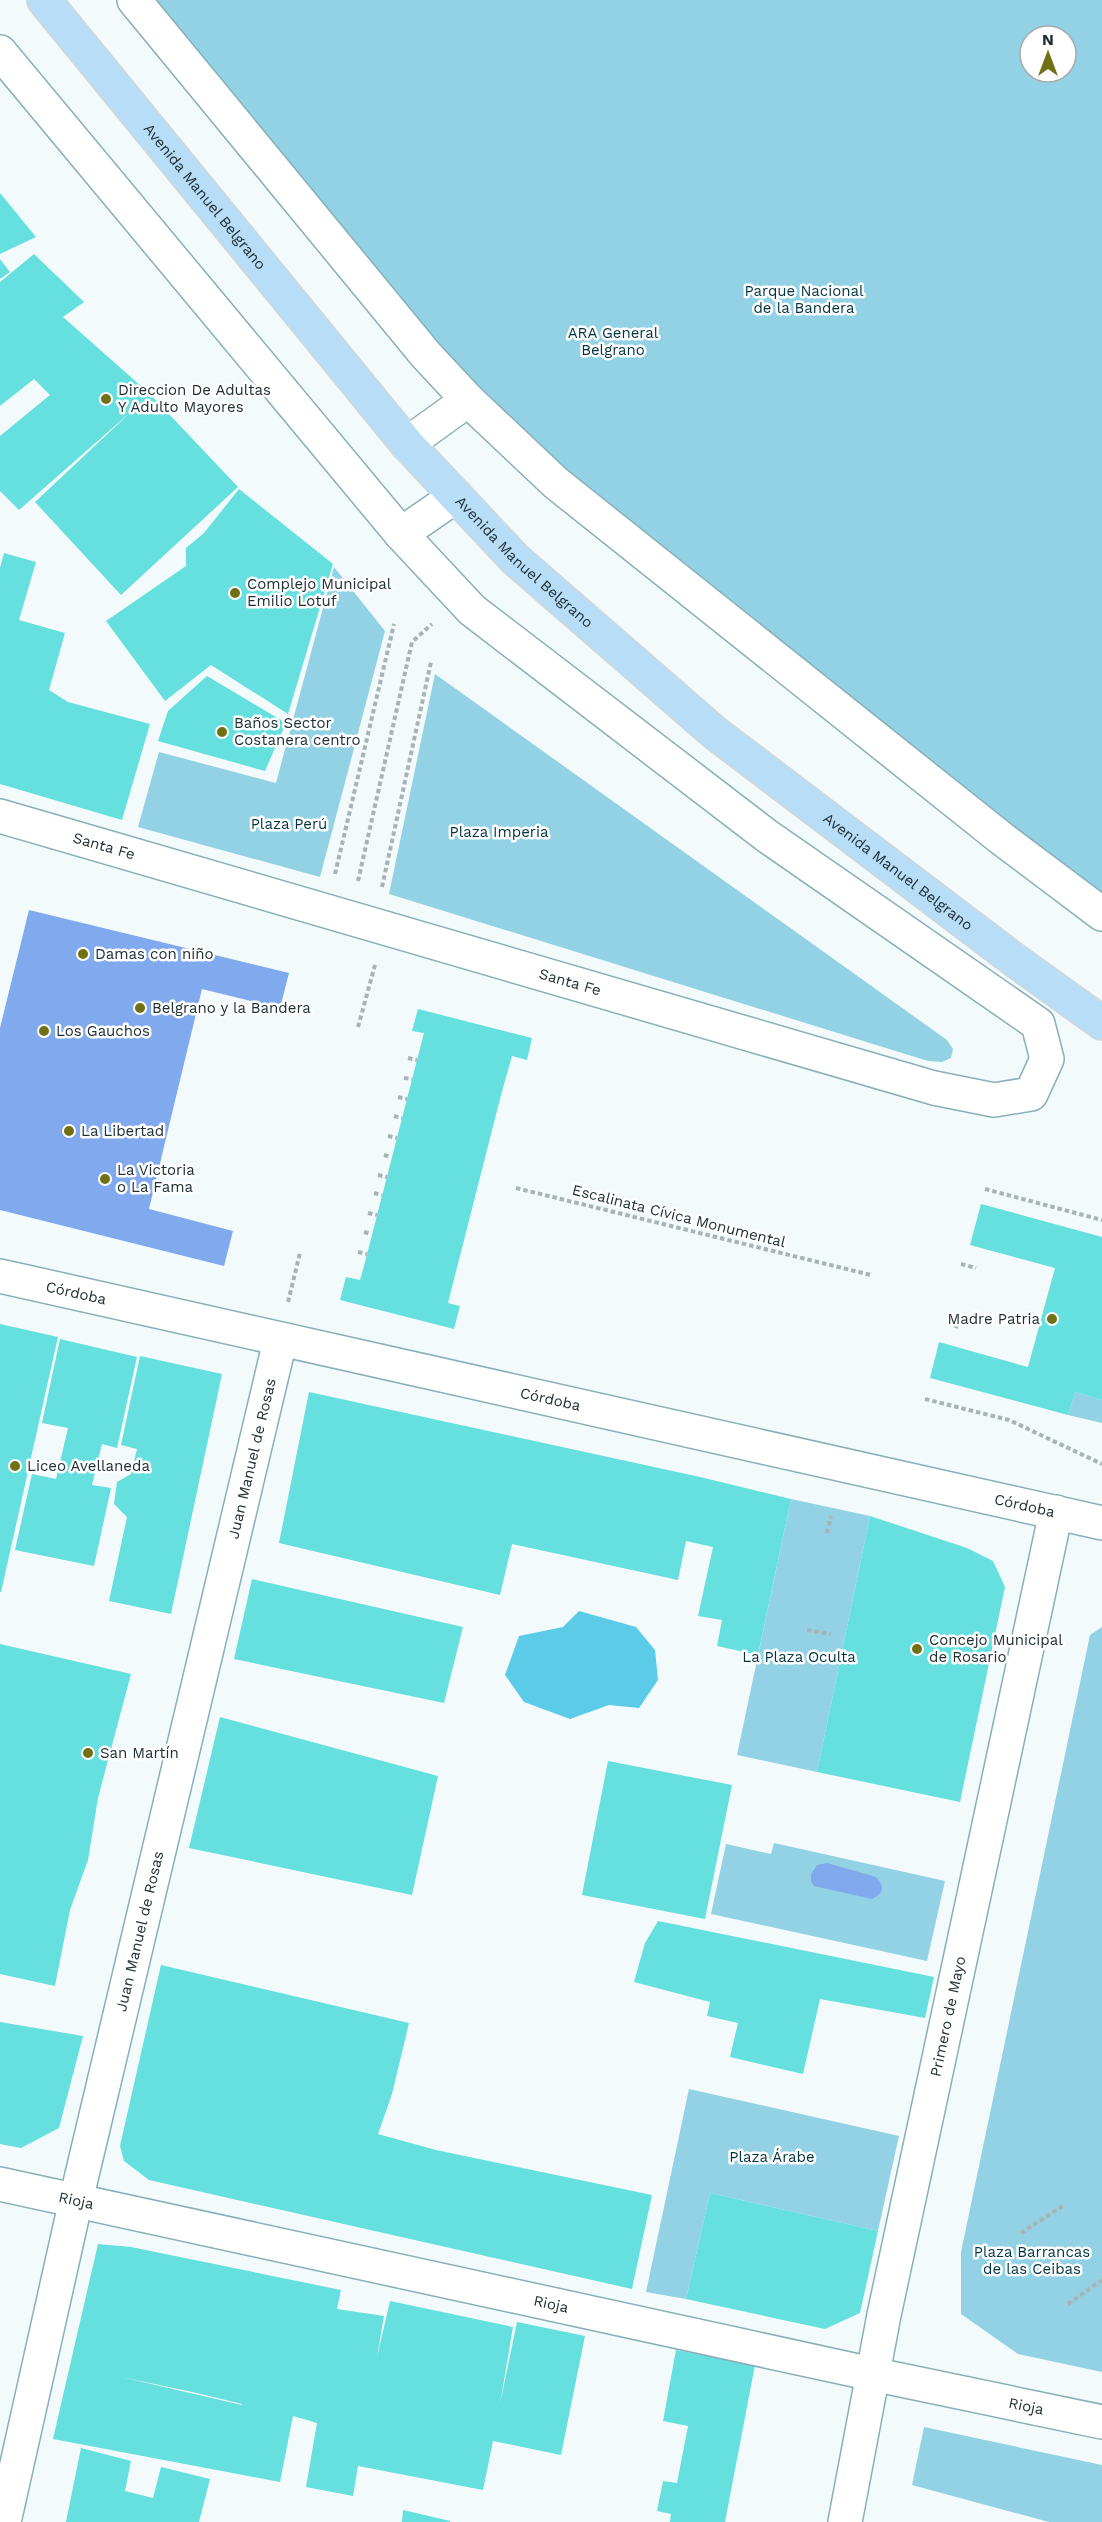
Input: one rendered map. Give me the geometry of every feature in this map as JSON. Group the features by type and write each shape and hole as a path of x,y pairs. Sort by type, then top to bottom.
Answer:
{"main road":[{"name":"Avenida Manuel Belgrano","path":"44,0 407,444 515,559 715,733 1013,959 1102,1023"}],"street":[{"path":"134,0 426,355 468,400 556,483 1001,838 1102,914"},
{"path":"0,52 401,534 456,496"},
{"path":"407,444 468,400"},
{"name":"Santa Fe","path":"0,816 934,1088 994,1100 1031,1094 1047,1059 1038,1024 767,836 472,610 401,534"},
{"name":"Córdoba","path":"0,1276 280,1341 1102,1523"},
{"name":"Juan Manuel de Rosas","path":"4,2522 76,2200 280,1341"},
{"name":"Primero de Mayo","path":"845,2522 872,2374 1056,1512"},
{"name":"Rioja","path":"0,2184 872,2374 1102,2421"}],"path":[{"path":"333,882 394,624"},
{"path":"356,890 412,642"},
{"path":"380,897 431,662"},
{"path":"408,1058 417,1060"},
{"path":"404,1078 412,1079"},
{"path":"398,1097 407,1099"},
{"path":"394,1116 402,1118"},
{"path":"388,1136 397,1138"},
{"path":"384,1155 391,1157"},
{"path":"378,1174 387,1177"},
{"name":"Escalinata Cívica Monumental","path":"516,1188 871,1275"},
{"path":"985,1189 1102,1220"},
{"path":"374,1193 382,1196"},
{"path":"368,1213 377,1215"},
{"path":"364,1232 371,1234"},
{"path":"358,1252 367,1254"},
{"path":"280,1341 300,1253"},
{"path":"962,1264 976,1269"},
{"path":"947,1323 958,1327"},
{"path":"925,1399 1009,1420 1102,1464"},
{"path":"827,1533 831,1516"},
{"path":"807,1630 831,1634"},
{"path":"1021,2233 1064,2205"},
{"path":"1068,2304 1102,2280"}],"green space":[{"name":"Parque Nacional de la Bandera","path":"134,0 1102,0 1102,914 556,483"},
{"name":"Plaza Perú","path":"334,567 385,631 320,877 138,827 159,752 276,783"},
{"name":"Plaza Imperia","path":"435,674 947,1040 953,1049 951,1058 942,1062 928,1061 389,894"},
{"path":"1075,1392 1102,1400 1102,1423 1068,1415"},
{"name":"La Plaza Oculta","path":"791,1499 870,1516 817,1772 737,1755"},
{"name":"Plaza Barrancas de las Ceibas","path":"1102,1627 1102,2372 1018,2354 961,2314 961,2252 1090,1635"},
{"path":"774,1843 945,1881 927,1961 711,1914 726,1844 771,1854"},
{"name":"Plaza Árabe","path":"689,2089 899,2136 878,2231 710,2193 686,2299 646,2292"},
{"path":"924,2427 1102,2465 1102,2522 1049,2522 912,2485"}],"shaded area":[{"path":"29,910 289,973 280,1008 202,989 149,1209 233,1231 224,1266 0,1210 0,1028"},
{"path":"579,1611 636,1627 655,1650 658,1680 639,1708 609,1705 570,1719 524,1702 505,1675 519,1636 563,1627"},
{"path":"827,1863 876,1877 882,1887 881,1892 872,1899 814,1886 811,1874 817,1865"}],"building":[{"path":"0,193 36,237 0,254"},
{"path":"34,254 84,302 63,317 150,394 238,487 121,595 35,502 133,410 19,510 0,491 0,436 50,395 34,379 0,406 0,282"},
{"path":"0,259 10,272 0,279"},
{"name":"Complejo Municipal Emilio Lotuf","path":"239,489 333,564 288,714 211,665 165,701 106,621 186,566 186,548 204,533"},
{"path":"4,553 36,562 19,620 65,633 49,690 68,702 150,724 122,820 0,784 0,568"},
{"name":"Baños Sector Costanera centro","path":"207,676 286,723 265,771 158,741 168,711"},
{"path":"418,1009 532,1038 527,1060 512,1056 501,1095 448,1303 460,1306 454,1329 340,1300 346,1277 360,1280 364,1266 424,1033 412,1031"},
{"path":"981,1204 1102,1237 1102,1400 1075,1392 1068,1415 930,1378 939,1342 1028,1367 1055,1268 970,1245"},
{"name":"Liceo Avellaneda","path":"0,1324 58,1337 1,1592 0,1592"},
{"path":"60,1339 137,1357 117,1448 102,1444 92,1485 111,1488 94,1566 15,1550 32,1474 56,1479 68,1428 42,1423"},
{"path":"140,1356 222,1374 171,1614 109,1601 127,1517 114,1504 117,1482 131,1474 137,1449 121,1445"},
{"path":"309,1392 791,1499 758,1655 717,1646 722,1620 698,1616 713,1547 686,1541 678,1580 512,1544 500,1595 279,1543"},
{"name":"Concejo Municipal de Rosario","path":"870,1516 967,1548 993,1561 1005,1587 960,1802 817,1772"},
{"path":"252,1579 463,1627 444,1703 234,1659"},
{"path":"0,1644 131,1674 98,1798 88,1860 70,1910 55,1986 0,1974"},
{"path":"220,1717 438,1776 412,1895 189,1848"},
{"path":"608,1761 732,1785 705,1919 582,1895"},
{"path":"658,1921 934,1977 925,2018 820,1999 803,2074 730,2057 738,2023 707,2016 710,2002 634,1982 645,1943"},
{"path":"161,1965 409,2023 392,2094 378,2134 436,2150 652,2195 632,2289 149,2180 124,2161 120,2146"},
{"path":"0,2022 83,2036 59,2128 21,2148 0,2144"},
{"path":"710,2193 878,2231 860,2313 825,2329 686,2299"},
{"path":"98,2244 131,2247 341,2290 337,2309 384,2316 377,2357 390,2301 513,2327 500,2404 517,2322 585,2336 561,2455 493,2441 483,2490 358,2466 353,2496 306,2487 317,2423 293,2416 280,2482 53,2439","holes":["121,2377 197,2393 242,2405"]},
{"path":"676,2350 755,2365 725,2522 670,2522 671,2514 657,2511 663,2481 677,2483 688,2426 663,2421"},
{"path":"81,2448 131,2461 125,2491 153,2498 161,2467 210,2479 199,2522 66,2522"},
{"path":"403,2510 450,2521 450,2522 402,2522"}],"place":[{"name":"Direccion De Adultas Y Adulto Mayores","path":"106,399"},
{"name":"Complejo Municipal Emilio Lotuf","path":"235,593"},
{"name":"Baños Sector Costanera centro","path":"222,732"},
{"name":"Damas con niño","path":"83,954"},
{"name":"Belgrano y la Bandera","path":"140,1008"},
{"name":"Los Gauchos","path":"44,1031"},
{"name":"La Libertad","path":"69,1131"},
{"name":"La Victoria o La Fama","path":"105,1179"},
{"name":"Madre Patria","path":"1052,1319"},
{"name":"Liceo Avellaneda","path":"15,1466"},
{"name":"Concejo Municipal de Rosario","path":"917,1649"},
{"name":"San Martín","path":"88,1753"}],"park label":[{"name":"ARA General Belgrano","path":"613,342"}]}
